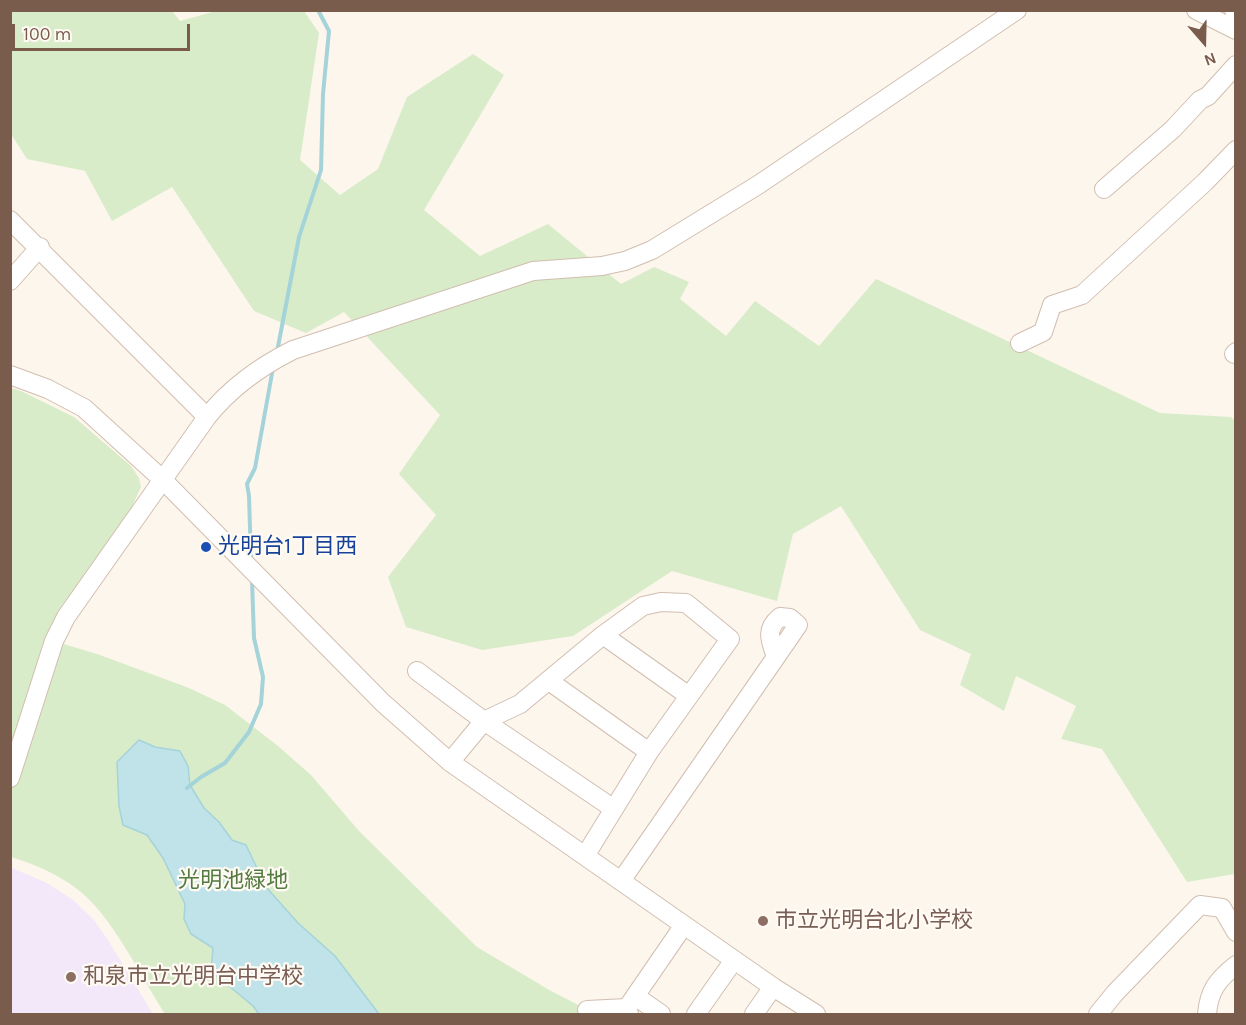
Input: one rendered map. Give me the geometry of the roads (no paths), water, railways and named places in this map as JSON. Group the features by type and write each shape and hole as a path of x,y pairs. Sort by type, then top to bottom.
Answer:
{"street":[{"path":"10,778 54,641 62,625 207,417 246,377 265,364 293,350 533,271 602,266 624,261 652,250 758,185 1017,10"},
{"path":"1196,10 1236,30"},
{"path":"1234,10 1236,16"},
{"path":"1104,189 1173,129 1236,65"},
{"path":"1020,343 1043,332 1052,305 1082,295 1205,182 1236,150"},
{"path":"10,220 40,247 207,417"},
{"path":"10,281 40,247"},
{"path":"10,375 48,389 84,408 163,480 383,703 450,762 773,987 816,1014"},
{"path":"450,762 484,721 520,704 603,635 643,606 661,602 686,603 730,639 649,752 585,856"},
{"path":"603,635 689,696"},
{"path":"621,880 776,657"},
{"path":"417,671 484,721 614,809"},
{"path":"549,681 649,752"},
{"path":"1098,1014 1115,993 1200,905 1222,908 1236,932"},
{"path":"631,1006 684,925"},
{"path":"696,1014 734,960"},
{"path":"1207,1014 1209,996 1223,975 1236,965"},
{"path":"754,1014 773,987"},
{"path":"587,1010 631,1006 661,1014"}],"water":[{"path":"139,740 155,747 180,751 188,766 190,785 204,808 219,822 232,840 246,845 266,887 298,923 335,956 379,1014 259,1014 253,1006 211,971 213,948 191,934 184,919 185,904 163,858 147,835 123,825 119,806 117,762"}],"waterway":[{"path":"277,352 299,237 321,170 323,94 329,31 318,10"},
{"path":"251,560 247,484 255,468 273,368"},
{"path":"187,788 225,763 249,732 261,704 263,677 254,638 252,580"}],"place":[{"name":"光明台1丁目西","path":"206,547"},
{"name":"市立光明台北小学校","path":"763,921"},
{"name":"和泉市立光明台中学校","path":"71,977"}],"park label":[{"name":"光明池緑地","path":"233,881"}]}
